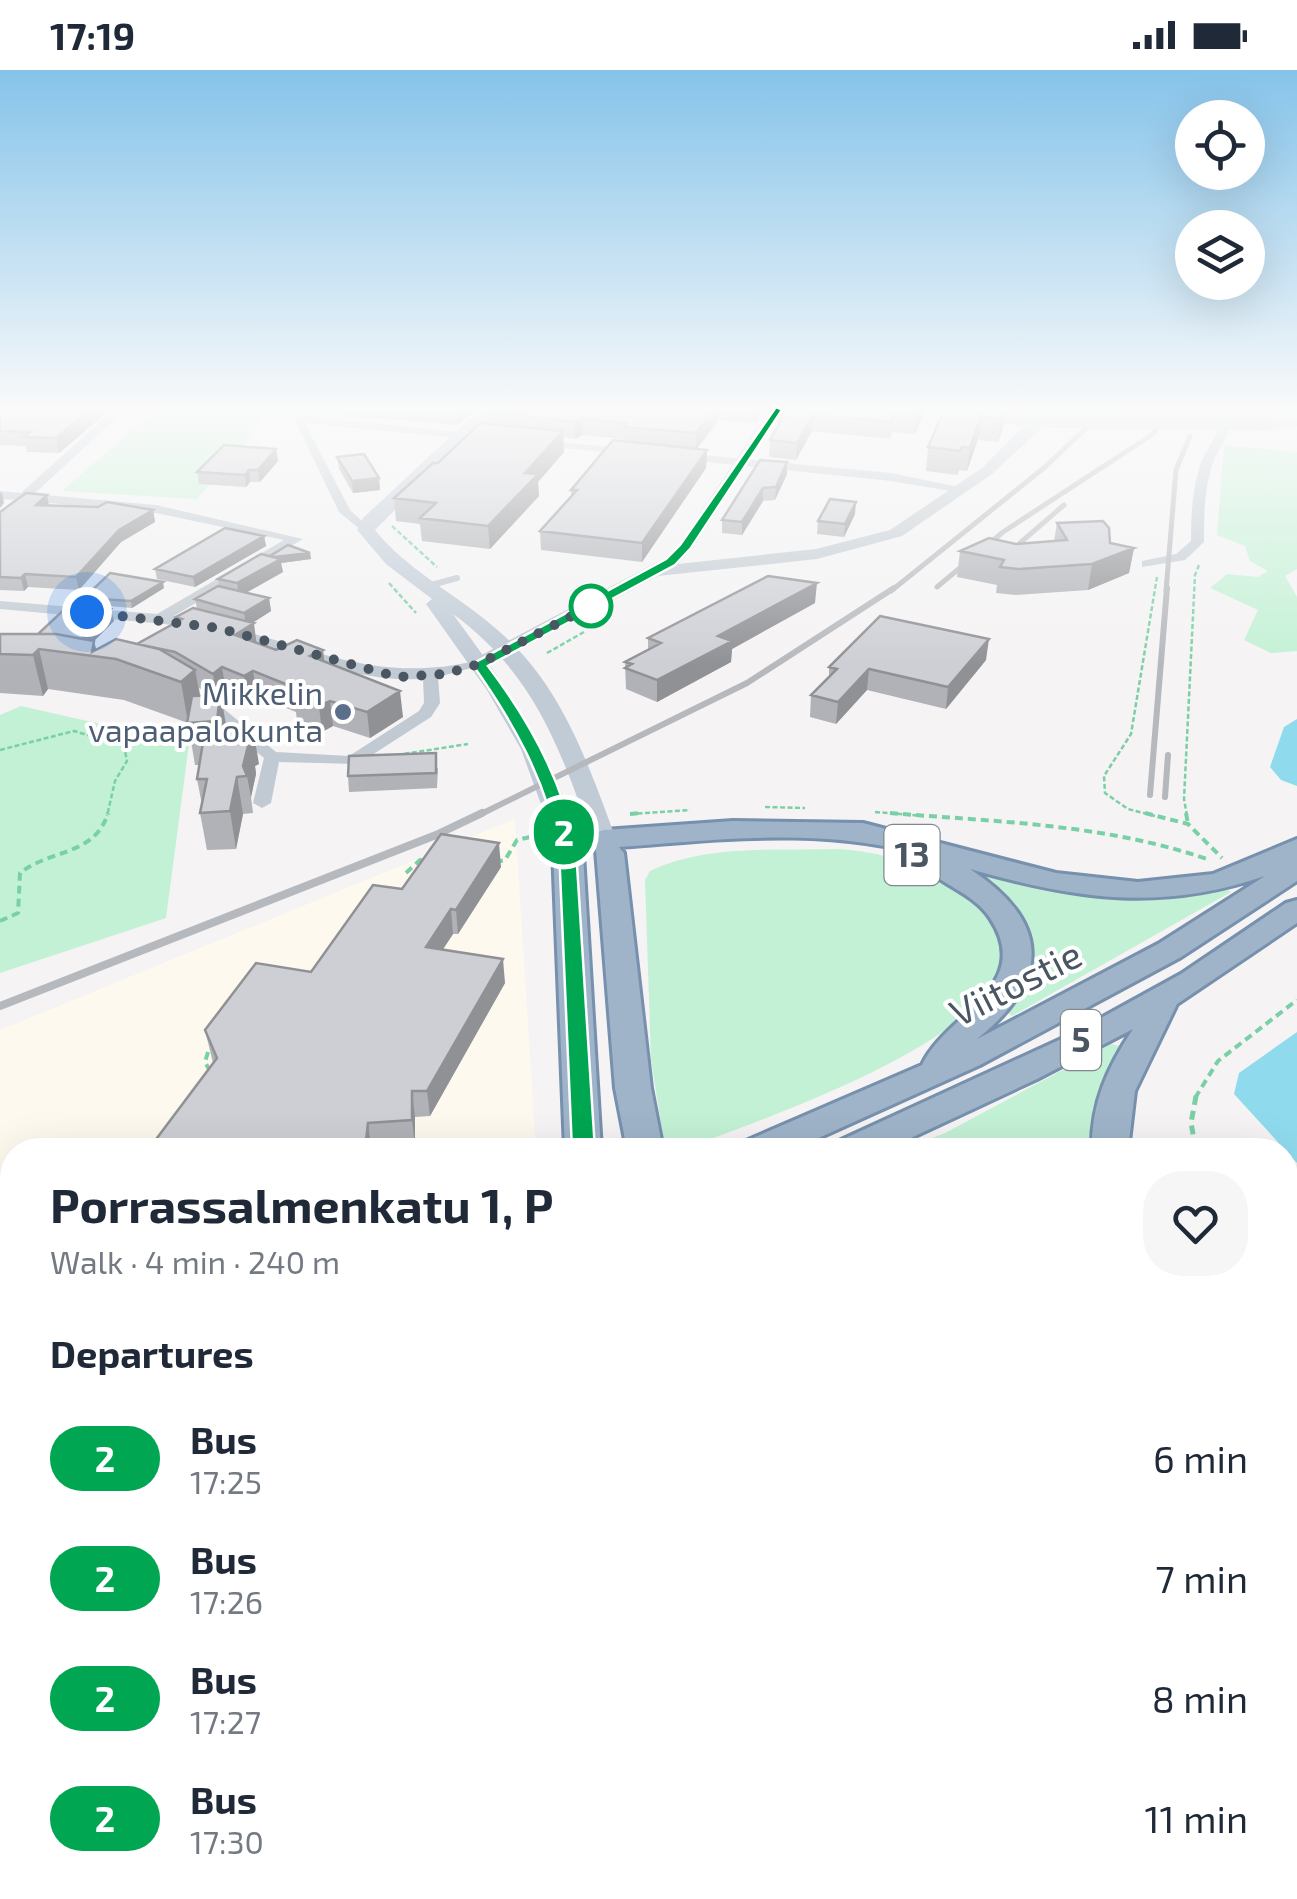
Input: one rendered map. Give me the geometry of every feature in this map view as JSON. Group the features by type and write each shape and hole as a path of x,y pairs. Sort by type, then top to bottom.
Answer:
{"highway":[{"path":"583,1138 556,842 606,846 748,830 867,833 1044,881 1126,894 1204,887 1240,877 1297,848"},
{"name":"13","path":"606,846 824,841 895,850 923,858 974,883 997,902 1012,924 1018,958 1016,975 988,1014 946,1046 936,1072"},
{"path":"606,846 633,1088 643,1138"},
{"name":"Viitostie","path":"786,1138 936,1072 1140,968 1297,868"},
{"name":"5","path":"879,1138 1162,1002 1236,956 1297,910"},
{"path":"1110,1138 1118,1087 1134,1054 1155,1026 1162,1002"}],"main road":[{"path":"397,495 368,522 366,530 423,587 514,712 560,810 556,842"},
{"path":"423,587 490,633 526,672 567,734 606,846"}],"street":[{"path":"9,495 156,509 296,538 160,618"},
{"path":"337,495 345,512 366,530"},
{"path":"0,605 160,618 218,628 364,670 398,677 430,676 479,664 660,570 685,548 719,495"},
{"path":"660,570 816,554 872,542 916,522 953,495"},
{"path":"1154,563 1186,554 1196,542 1199,495"},
{"path":"0,520 26,496"},
{"path":"186,689 272,757 352,761 426,714 432,703 430,676"},
{"path":"262,803 272,757"}],"lane":[{"path":"423,587 457,578"}],"path":[{"path":"1188,824 1184,799 1194,575 1204,556 1196,542"},
{"path":"1154,563 1131,734 1104,776 1105,793 1128,808 1188,824 1232,869"},
{"path":"385,578 418,615"},
{"path":"0,750 74,731 124,746 127,761 114,783 112,804 98,835 82,846 29,864 20,872 18,913 0,921"},
{"path":"352,761 468,744"},
{"path":"758,808 820,809"},
{"path":"623,815 707,809"},
{"path":"874,812 1139,837 1216,863"},
{"path":"540,822 556,842"},
{"path":"484,864 505,860 516,840 556,842"},
{"path":"406,873 420,860 430,860"},
{"path":"1195,1138 1191,1107 1202,1076 1297,1000"},
{"path":"208,1052 205,1062 212,1074"}],"shaded area":[{"path":"515,819 535,1138 0,1138 0,1030"}],"green space":[{"path":"135,495 200,495 197,499"},
{"path":"1220,495 1297,495 1297,569 1285,576 1297,597 1297,651 1271,653 1244,640 1258,610 1210,588 1227,574 1258,577 1268,571 1250,561 1245,546 1217,535"},
{"path":"21,706 189,744 166,918 0,973 0,715"},
{"path":"838,849 877,854 941,875 975,898 996,925 1003,947 1001,969 982,999 950,1027 908,1054 809,1101 713,1138 663,1138 651,1059 645,880 650,871 695,856"},
{"path":"969,865 1095,894 1159,897 1224,888 1231,892 1012,1016 1006,1012 1029,967 1029,950 1012,919 963,870"},
{"path":"1111,1044 1120,1046 1099,1096 1093,1138 933,1138"}],"water":[{"path":"1297,719 1297,786 1281,780 1270,767 1284,727"},
{"path":"1297,1032 1297,1138 1274,1138 1234,1094 1239,1073"}],"building":[{"path":"23,495 47,495 36,505 98,507 107,502 153,510 119,530 76,577 25,574 21,578 0,577 0,512"},
{"path":"517,495 488,526 420,518 436,503 394,498"},
{"path":"572,495 675,495 642,543 540,531"},
{"path":"738,495 758,495 742,522 722,520"},
{"path":"830,499 856,502 845,524 818,521"},
{"path":"1103,521 1109,528 1110,543 1134,548 1092,564 1019,569 1000,567 1004,560 960,551 989,538 1016,544 1067,540 1057,523"},
{"path":"225,528 264,536 193,577 155,569"},
{"path":"288,545 310,553 270,556"},
{"path":"261,554 281,559 237,583 218,579"},
{"path":"110,573 163,582 131,601 84,598"},
{"path":"768,576 817,583 718,636 732,641 657,680 625,668 632,664 625,662 661,643 648,638"},
{"path":"218,586 269,598 244,613 195,599"},
{"path":"69,605 111,609 82,639 38,634"},
{"path":"193,608 254,623 235,635 276,650 297,640 323,650 310,656 400,691 367,712 330,701 319,706 293,696 303,691 253,671 244,676 222,667 213,674 175,652 137,644 182,619 176,617"},
{"path":"880,616 989,639 948,687 869,669 838,702 811,695 837,669 829,667"},
{"path":"0,634 56,634 94,641 92,652 116,639 159,649 195,670 181,682 116,659 39,649 33,655 0,654"},
{"path":"220,695 217,721 187,723 192,696"},
{"path":"253,728 235,739 250,738 243,766 247,776 237,777 230,811 200,813 207,779 197,779 205,730"},
{"path":"436,753 436,773 348,776 349,756"},
{"path":"441,834 499,843 456,910 451,909 426,947 503,959 427,1091 412,1091 412,1120 368,1123 366,1138 157,1138 217,1058 205,1030 256,963 311,972 373,885 402,889"}],"railway":[{"path":"891,591 1010,495"},
{"path":"937,587 1003,532 1059,495"},
{"path":"1166,591 1174,495"},
{"path":"1020,543 1064,505"},
{"path":"477,816 747,683 894,588"},
{"path":"1150,795 1167,588"},
{"path":"1165,797 1168,755"},
{"path":"0,1006 436,835 482,813"}],"bus line":[{"name":"2","path":"583,1138 568,849 560,810 514,712 479,664 660,570 685,548 719,495"}],"place":[{"name":"Mikkelin vapaapalokunta","path":"343,712"}],"route":[{"path":"87,612 218,628 398,677 445,674 479,664 591,606"}]}
